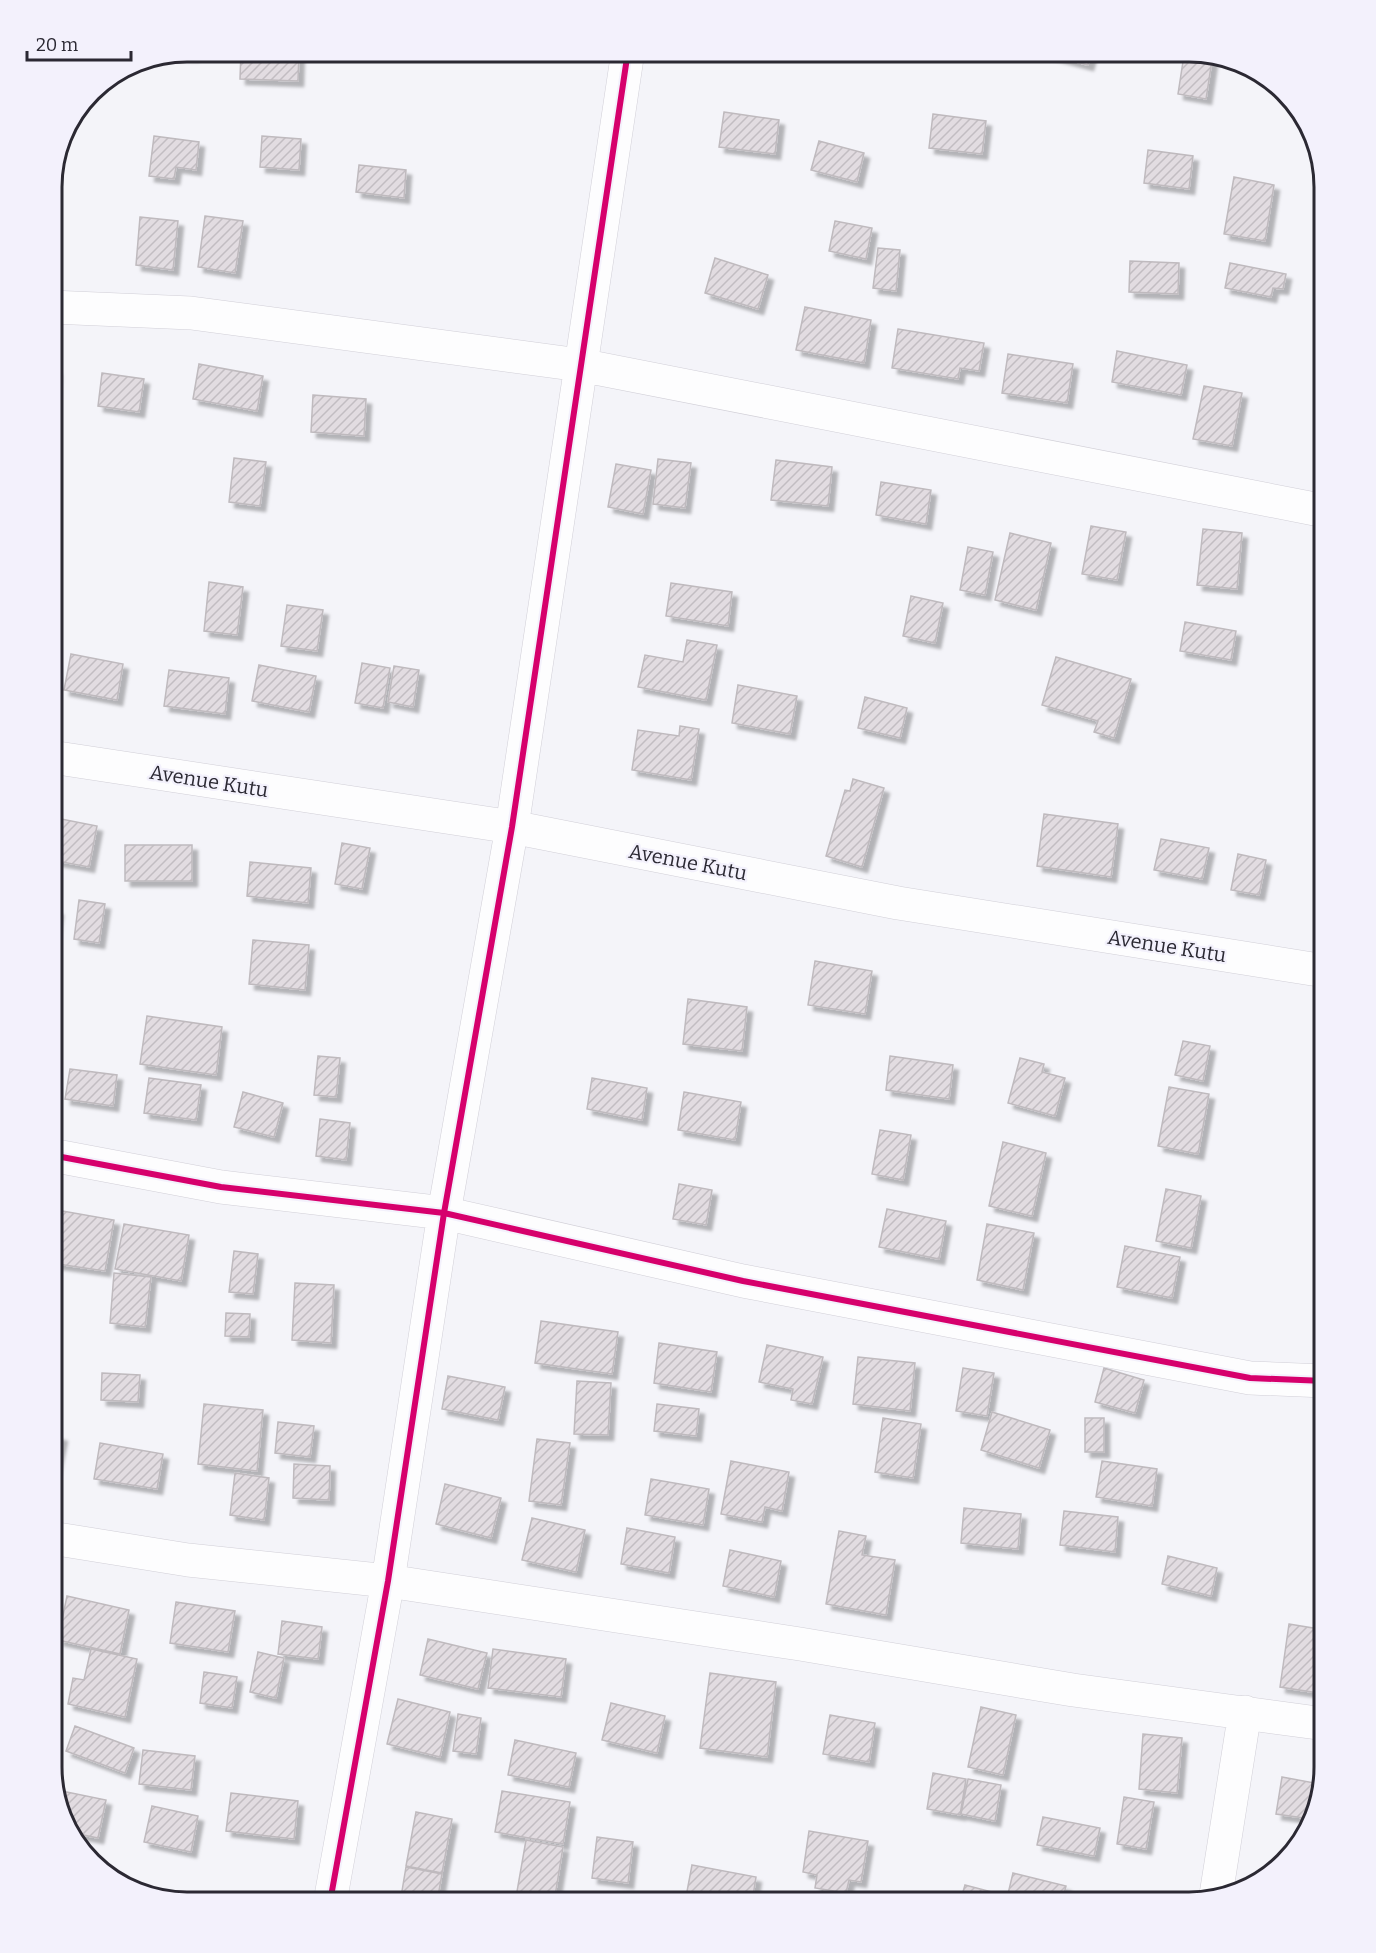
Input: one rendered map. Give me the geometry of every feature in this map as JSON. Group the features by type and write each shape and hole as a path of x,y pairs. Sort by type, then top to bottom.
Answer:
{"street":[{"path":"332,1891 388,1581 444,1213 512,827 626,62"},
{"path":"62,307 191,313 580,365 1314,508"},
{"name":"Avenue Kutu","path":"62,759 512,827 898,903 1314,969"},
{"path":"62,1157 221,1187 444,1213 743,1281 1250,1378 1314,1381"},
{"path":"62,1540 188,1560 388,1581 800,1644 1073,1690 1314,1722"},
{"path":"1217,1888 1245,1712"}],"building":[{"path":"241,62 299,62 298,81 240,79"},
{"path":"1183,62 1211,64 1206,99 1178,94"},
{"path":"724,112 779,120 775,154 719,147"},
{"path":"933,114 986,121 982,154 929,148"},
{"path":"154,136 199,142 196,170 176,167 174,179 149,176"},
{"path":"262,136 301,139 299,170 260,167"},
{"path":"819,141 864,153 857,182 811,170"},
{"path":"1148,150 1193,156 1189,189 1144,183"},
{"path":"359,165 406,170 404,198 356,192"},
{"path":"1234,177 1274,185 1265,241 1224,234"},
{"path":"205,216 243,221 235,273 198,267"},
{"path":"140,217 178,221 173,270 136,265"},
{"path":"835,221 872,228 866,259 829,251"},
{"path":"878,248 900,250 896,291 873,288"},
{"path":"715,258 768,275 758,309 705,293"},
{"path":"1130,261 1179,263 1178,294 1129,292"},
{"path":"1230,263 1286,274 1283,289 1273,288 1271,297 1225,288"},
{"path":"805,307 871,320 864,363 796,350"},
{"path":"898,329 984,343 979,371 960,368 958,379 892,368"},
{"path":"1117,351 1187,365 1181,395 1112,382"},
{"path":"1008,354 1073,364 1067,403 1002,393"},
{"path":"199,364 263,376 257,411 193,399"},
{"path":"102,373 144,379 139,412 98,406"},
{"path":"1204,386 1242,393 1232,446 1193,439"},
{"path":"313,395 366,399 364,436 311,432"},
{"path":"234,458 266,462 260,506 229,502"},
{"path":"658,459 691,463 685,508 653,504"},
{"path":"776,460 832,467 828,506 771,500"},
{"path":"616,464 651,470 643,514 608,507"},
{"path":"881,482 931,490 926,524 876,515"},
{"path":"1091,526 1126,532 1117,580 1082,574"},
{"path":"1203,529 1242,533 1237,589 1197,585"},
{"path":"1010,533 1051,543 1036,610 995,600"},
{"path":"968,547 993,552 985,595 960,590"},
{"path":"209,582 243,587 237,635 204,631"},
{"path":"671,583 732,592 728,626 666,616"},
{"path":"911,596 943,603 935,643 903,636"},
{"path":"287,605 323,610 317,651 281,646"},
{"path":"1185,622 1236,631 1231,660 1180,651"},
{"path":"687,640 717,645 706,700 638,687 645,655 683,662"},
{"path":"71,654 123,664 117,700 64,690"},
{"path":"1056,657 1131,679 1114,738 1094,732 1098,721 1042,705"},
{"path":"362,663 390,668 383,708 355,703"},
{"path":"259,665 316,676 309,712 252,701"},
{"path":"394,666 419,670 413,707 388,702"},
{"path":"169,670 229,678 225,714 164,706"},
{"path":"738,685 797,696 790,734 732,723"},
{"path":"865,697 907,708 900,738 858,728"},
{"path":"680,726 699,729 691,780 632,770 638,730 679,736"},
{"path":"853,779 884,788 862,867 826,856 845,790 850,791"},
{"path":"1044,814 1118,824 1111,877 1037,866"},
{"path":"62,819 97,826 89,867 62,862"},
{"path":"1161,839 1209,848 1202,879 1154,870"},
{"path":"342,843 370,848 362,889 335,884"},
{"path":"125,845 192,845 192,881 125,881"},
{"path":"1238,854 1266,860 1259,895 1231,890"},
{"path":"250,862 311,868 308,903 247,896"},
{"path":"79,900 105,904 99,943 74,939"},
{"path":"253,940 309,945 305,990 249,984"},
{"path":"815,961 872,971 865,1014 808,1005"},
{"path":"688,999 747,1007 742,1051 683,1044"},
{"path":"147,1016 222,1027 216,1075 140,1064"},
{"path":"1183,1041 1210,1046 1203,1081 1175,1075"},
{"path":"318,1056 340,1058 336,1097 314,1095"},
{"path":"890,1056 953,1065 949,1099 886,1090"},
{"path":"1020,1058 1044,1064 1042,1072 1065,1078 1055,1116 1008,1103"},
{"path":"70,1069 117,1075 113,1106 65,1099"},
{"path":"149,1078 201,1085 196,1120 144,1113"},
{"path":"592,1078 647,1088 642,1120 587,1109"},
{"path":"1169,1087 1209,1094 1198,1154 1158,1146"},
{"path":"243,1092 283,1103 274,1137 234,1127"},
{"path":"684,1092 741,1102 735,1140 678,1130"},
{"path":"320,1119 350,1123 346,1160 316,1156"},
{"path":"880,1130 911,1135 903,1180 872,1174"},
{"path":"1003,1142 1046,1153 1032,1216 989,1206"},
{"path":"679,1184 712,1190 706,1225 673,1219"},
{"path":"1166,1189 1201,1196 1191,1248 1156,1241"},
{"path":"887,1209 946,1221 939,1259 879,1247"},
{"path":"62,1211 114,1220 105,1271 62,1265"},
{"path":"124,1224 189,1235 181,1281 115,1269"},
{"path":"987,1224 1034,1233 1023,1290 977,1280"},
{"path":"1125,1246 1180,1257 1172,1298 1117,1287"},
{"path":"234,1251 258,1254 253,1294 229,1292"},
{"path":"114,1273 151,1277 145,1327 110,1323"},
{"path":"295,1283 334,1285 331,1343 292,1340"},
{"path":"226,1313 250,1314 249,1337 225,1336"},
{"path":"541,1321 618,1332 612,1374 535,1363"},
{"path":"659,1343 717,1352 711,1392 654,1383"},
{"path":"767,1345 823,1357 812,1404 791,1400 793,1389 759,1382"},
{"path":"858,1357 915,1363 910,1411 853,1404"},
{"path":"963,1368 994,1373 987,1416 956,1411"},
{"path":"1104,1368 1144,1380 1135,1413 1095,1402"},
{"path":"102,1373 140,1375 138,1402 101,1400"},
{"path":"448,1376 505,1387 498,1420 442,1409"},
{"path":"577,1381 611,1383 608,1435 574,1434"},
{"path":"204,1404 263,1410 257,1471 198,1464"},
{"path":"657,1404 699,1409 696,1436 654,1431"},
{"path":"992,1412 1050,1430 1039,1468 981,1450"},
{"path":"883,1418 921,1424 913,1478 875,1472"},
{"path":"1085,1418 1104,1418 1104,1452 1085,1452"},
{"path":"278,1422 314,1426 310,1457 275,1453"},
{"path":"537,1439 570,1443 561,1505 529,1501"},
{"path":"100,1443 163,1454 157,1489 94,1479"},
{"path":"731,1461 789,1472 782,1511 765,1507 762,1522 721,1514"},
{"path":"1102,1461 1157,1469 1152,1506 1096,1497"},
{"path":"294,1464 330,1466 329,1500 293,1498"},
{"path":"235,1473 269,1478 264,1520 230,1515"},
{"path":"651,1479 709,1489 703,1525 645,1515"},
{"path":"445,1484 501,1498 491,1538 436,1524"},
{"path":"964,1508 1021,1514 1018,1549 961,1543"},
{"path":"1064,1511 1118,1517 1115,1552 1060,1545"},
{"path":"532,1518 585,1530 576,1572 522,1560"},
{"path":"627,1528 675,1537 669,1573 621,1564"},
{"path":"839,1531 866,1536 862,1555 895,1560 886,1615 826,1604"},
{"path":"730,1550 781,1561 774,1597 723,1586"},
{"path":"1168,1556 1217,1568 1211,1596 1162,1584"},
{"path":"67,1596 129,1610 120,1654 62,1641 62,1620"},
{"path":"176,1602 235,1611 228,1652 170,1643"},
{"path":"282,1621 322,1627 318,1659 278,1654"},
{"path":"1289,1624 1314,1628 1314,1692 1280,1687"},
{"path":"428,1639 487,1653 478,1689 420,1675"},
{"path":"91,1649 137,1659 125,1717 68,1704 73,1678 84,1680"},
{"path":"493,1649 566,1659 561,1697 488,1688"},
{"path":"258,1652 284,1658 276,1698 250,1692"},
{"path":"204,1672 237,1677 232,1708 200,1703"},
{"path":"710,1673 776,1682 767,1757 700,1748"},
{"path":"398,1699 450,1712 440,1757 387,1744"},
{"path":"611,1703 665,1716 657,1753 602,1740"},
{"path":"981,1707 1016,1715 1003,1775 968,1767"},
{"path":"458,1714 481,1718 476,1754 453,1751"},
{"path":"830,1715 875,1723 869,1762 823,1754"},
{"path":"75,1726 134,1748 125,1773 66,1751"},
{"path":"1143,1734 1182,1738 1177,1793 1139,1789"},
{"path":"515,1740 576,1753 569,1787 508,1775"},
{"path":"143,1750 195,1756 191,1790 139,1784"},
{"path":"933,1773 966,1779 960,1815 927,1809"},
{"path":"1282,1777 1313,1783 1303,1818 1276,1814"},
{"path":"968,1779 1001,1785 995,1821 961,1814"},
{"path":"502,1791 570,1802 563,1844 495,1832"},
{"path":"65,1792 106,1800 98,1838 82,1835 71,1814"},
{"path":"231,1793 298,1801 294,1839 226,1831"},
{"path":"1124,1797 1154,1802 1146,1849 1117,1844"},
{"path":"152,1806 198,1816 191,1852 144,1842"},
{"path":"416,1812 452,1819 442,1873 406,1866"},
{"path":"1043,1817 1100,1828 1094,1856 1037,1845"},
{"path":"809,1831 868,1841 861,1882 849,1880 846,1892 815,1888 817,1875 803,1872"},
{"path":"597,1837 633,1842 628,1883 592,1878"},
{"path":"526,1840 563,1847 556,1891 517,1891"},
{"path":"692,1865 756,1877 754,1892 687,1892"},
{"path":"406,1867 442,1874 439,1891 402,1891"},
{"path":"1013,1873 1066,1886 1065,1892 1008,1892"},
{"path":"965,1885 991,1892 963,1892"}],"cycle path":[{"path":"332,1891 388,1581 444,1213 512,827 626,62"},
{"path":"62,1157 221,1187 444,1213 743,1281 1250,1378 1314,1381"}]}
